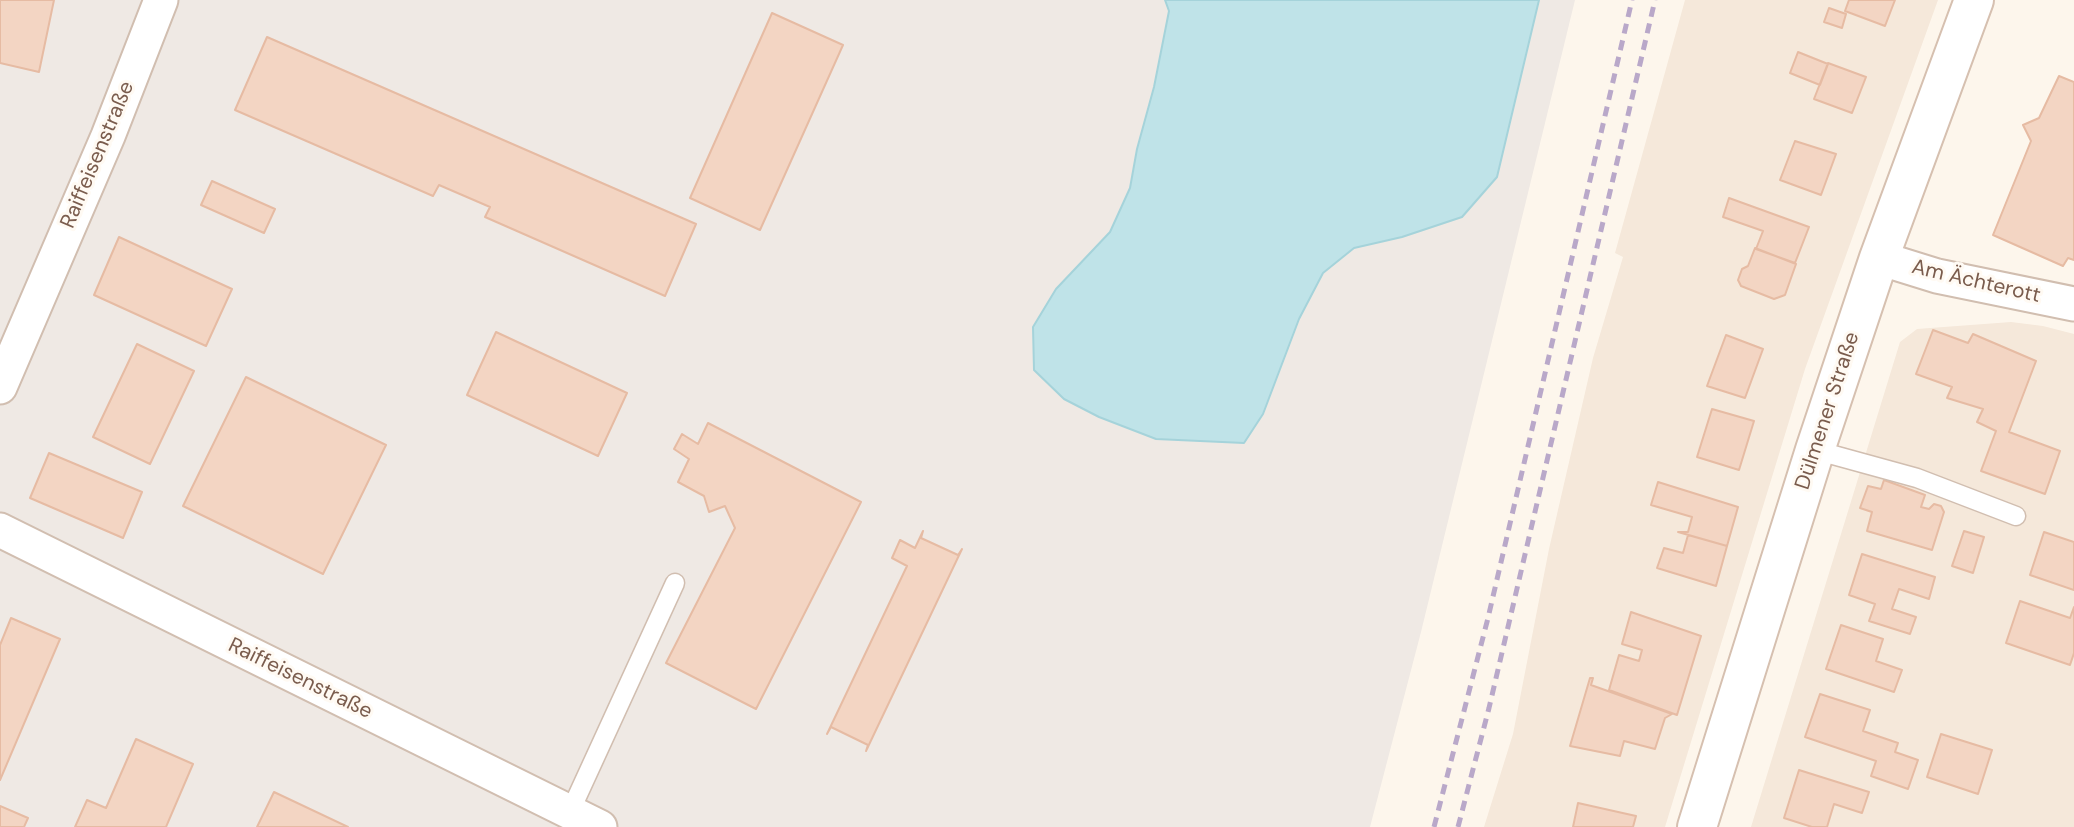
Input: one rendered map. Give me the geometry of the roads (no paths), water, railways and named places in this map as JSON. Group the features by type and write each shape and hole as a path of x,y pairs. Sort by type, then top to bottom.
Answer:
{"street":[{"name":"Raiffeisenstraße","path":"0,387 108,136 161,0"},
{"name":"Dülmener Straße","path":"1697,827 1815,450 1879,258 1974,0"},
{"name":"Am Ächterott","path":"1879,258 1937,276 2074,304"},
{"name":"Raiffeisenstraße","path":"0,530 600,827"}],"lane":[{"path":"1815,450 1917,478 2016,516"},
{"path":"570,812 675,583"}],"water":[{"path":"1165,0 1539,0 1497,177 1462,217 1402,237 1354,248 1323,273 1299,319 1263,414 1244,443 1156,439 1099,417 1064,399 1034,370 1033,327 1056,289 1110,232 1130,188 1169,11"}],"railway":[{"path":"1434,827 1488,618 1632,0"},
{"path":"1458,827 1489,708 1655,0"}]}
